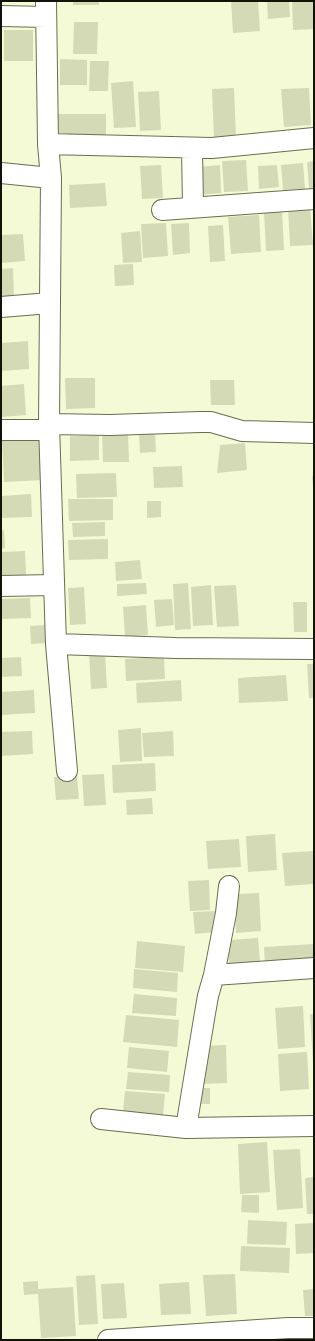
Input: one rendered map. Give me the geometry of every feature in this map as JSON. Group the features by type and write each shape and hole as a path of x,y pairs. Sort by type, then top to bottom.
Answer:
{"street":[{"path":"1,16 46,9 48,144 51,178 49,427 56,644 67,771"},
{"path":"48,144 212,148 314,138"},
{"path":"192,148 194,207"},
{"path":"1,173 51,178"},
{"path":"162,210 314,199"},
{"path":"1,307 50,302"},
{"path":"1,430 211,422 242,431 314,433"},
{"path":"1,586 54,585"},
{"path":"56,644 176,648 314,649"},
{"path":"186,1128 205,1011 214,975 226,913 229,886"},
{"path":"214,975 314,968"},
{"path":"101,1119 186,1128 314,1126"},
{"path":"108,1340 288,1328 314,1328"}],"building":[{"path":"73,1 99,1 99,5 73,5"},
{"path":"231,1 258,1 260,31 233,33"},
{"path":"267,1 289,1 290,17 268,19"},
{"path":"292,1 314,1 314,29 293,30"},
{"path":"74,22 98,22 97,54 73,54"},
{"path":"4,30 33,30 33,61 4,61"},
{"path":"60,59 87,60 87,85 60,85"},
{"path":"90,61 109,61 108,91 89,91"},
{"path":"133,81 136,127 114,128 111,83"},
{"path":"234,88 236,137 214,139 212,89"},
{"path":"309,88 311,125 284,127 281,89"},
{"path":"159,91 161,130 140,131 138,92"},
{"path":"54,114 106,114 106,139 54,139"},
{"path":"246,160 248,191 224,192 222,161"},
{"path":"314,161 314,188 309,188 307,162"},
{"path":"303,163 305,189 283,190 281,165"},
{"path":"161,165 163,198 142,199 140,166"},
{"path":"220,165 221,193 199,195 198,167"},
{"path":"277,165 279,187 259,189 258,166"},
{"path":"105,183 107,206 70,208 69,185"},
{"path":"310,207 313,245 290,246 288,209"},
{"path":"282,209 284,250 266,251 264,211"},
{"path":"259,215 261,252 231,254 228,217"},
{"path":"166,223 168,256 143,258 141,224"},
{"path":"189,223 190,253 173,255 171,224"},
{"path":"223,225 225,261 210,262 208,226"},
{"path":"140,231 142,262 123,263 121,233"},
{"path":"23,234 25,261 1,263 1,235"},
{"path":"133,264 134,285 115,286 114,265"},
{"path":"13,268 14,298 1,299 1,269"},
{"path":"28,341 29,369 1,371 1,343"},
{"path":"65,378 95,378 95,408 66,409"},
{"path":"210,380 234,380 235,405 211,405"},
{"path":"24,384 26,415 1,417 1,386"},
{"path":"128,433 129,462 103,462 102,434"},
{"path":"139,433 155,433 156,452 140,453"},
{"path":"70,436 99,436 99,460 70,461"},
{"path":"42,439 44,480 4,482 2,441"},
{"path":"245,443 247,470 217,473 220,445"},
{"path":"182,466 183,487 154,488 153,467"},
{"path":"116,473 117,497 77,498 76,474"},
{"path":"314,475 314,488 313,488 312,476"},
{"path":"31,494 32,517 1,518 1,496"},
{"path":"68,499 113,499 113,520 69,521"},
{"path":"147,501 161,501 161,517 147,518"},
{"path":"105,522 105,536 73,537 72,523"},
{"path":"4,530 5,548 1,549 1,531"},
{"path":"108,539 108,559 69,560 68,540"},
{"path":"25,551 26,575 1,576 1,552"},
{"path":"140,560 142,579 116,581 115,562"},
{"path":"146,583 147,594 117,596 117,584"},
{"path":"188,583 191,629 175,630 173,584"},
{"path":"211,585 213,625 193,626 191,587"},
{"path":"236,585 239,626 217,627 214,586"},
{"path":"84,587 86,624 70,625 68,588"},
{"path":"30,598 31,618 2,619 1,599"},
{"path":"172,599 174,625 156,627 154,600"},
{"path":"293,602 307,602 307,632 294,632"},
{"path":"146,605 148,635 125,637 123,607"},
{"path":"45,625 47,643 31,644 30,626"},
{"path":"89,653 105,653 107,688 91,689"},
{"path":"21,657 22,676 1,677 1,658"},
{"path":"164,657 165,679 126,681 125,659"},
{"path":"307,664 314,664 314,698 309,698"},
{"path":"286,675 288,701 239,703 238,678"},
{"path":"181,680 182,701 137,703 136,683"},
{"path":"34,690 35,713 1,715 1,692"},
{"path":"141,728 142,761 120,762 118,730"},
{"path":"32,731 33,754 1,756 1,732"},
{"path":"173,731 174,756 144,757 142,733"},
{"path":"155,763 156,791 113,793 112,765"},
{"path":"104,774 106,805 84,806 82,775"},
{"path":"77,776 79,799 56,800 54,777"},
{"path":"152,798 153,814 127,815 126,800"},
{"path":"275,834 277,870 248,872 246,836"},
{"path":"239,839 241,867 208,869 206,841"},
{"path":"314,851 314,884 285,886 282,853"},
{"path":"209,880 210,910 190,911 188,881"},
{"path":"259,893 261,931 236,933 234,894"},
{"path":"215,911 216,932 195,934 193,912"},
{"path":"258,938 260,962 229,964 228,940"},
{"path":"137,941 185,946 183,972 135,968"},
{"path":"314,944 314,963 265,965 264,947"},
{"path":"134,969 178,973 177,992 133,988"},
{"path":"134,994 177,998 176,1016 132,1013"},
{"path":"303,1006 305,1047 278,1049 275,1008"},
{"path":"310,1014 314,1014 314,1063 313,1063"},
{"path":"126,1015 179,1020 177,1047 123,1042"},
{"path":"226,1045 227,1083 201,1084 200,1046"},
{"path":"129,1047 169,1051 167,1072 127,1068"},
{"path":"307,1052 309,1089 280,1091 278,1054"},
{"path":"128,1072 170,1075 169,1092 126,1089"},
{"path":"198,1088 210,1088 210,1104 198,1104"},
{"path":"125,1091 165,1094 163,1115 123,1112"},
{"path":"267,1142 270,1192 240,1194 238,1144"},
{"path":"300,1149 303,1208 277,1210 273,1150"},
{"path":"314,1177 314,1214 307,1214 305,1178"},
{"path":"242,1195 259,1195 259,1213 241,1212"},
{"path":"248,1220 287,1222 286,1245 247,1244"},
{"path":"314,1223 314,1253 296,1254 295,1224"},
{"path":"241,1246 290,1248 289,1273 240,1271"},
{"path":"235,1274 237,1314 206,1316 203,1275"},
{"path":"95,1275 98,1324 79,1325 76,1276"},
{"path":"38,1281 38,1289 73,1287 76,1336 41,1338 38,1294 24,1295 23,1282"},
{"path":"189,1282 191,1314 161,1315 159,1284"},
{"path":"124,1283 127,1318 103,1319 101,1284"},
{"path":"314,1289 314,1316 305,1316 303,1290"},
{"path":"269,1337 292,1337 292,1340 269,1340"}]}
